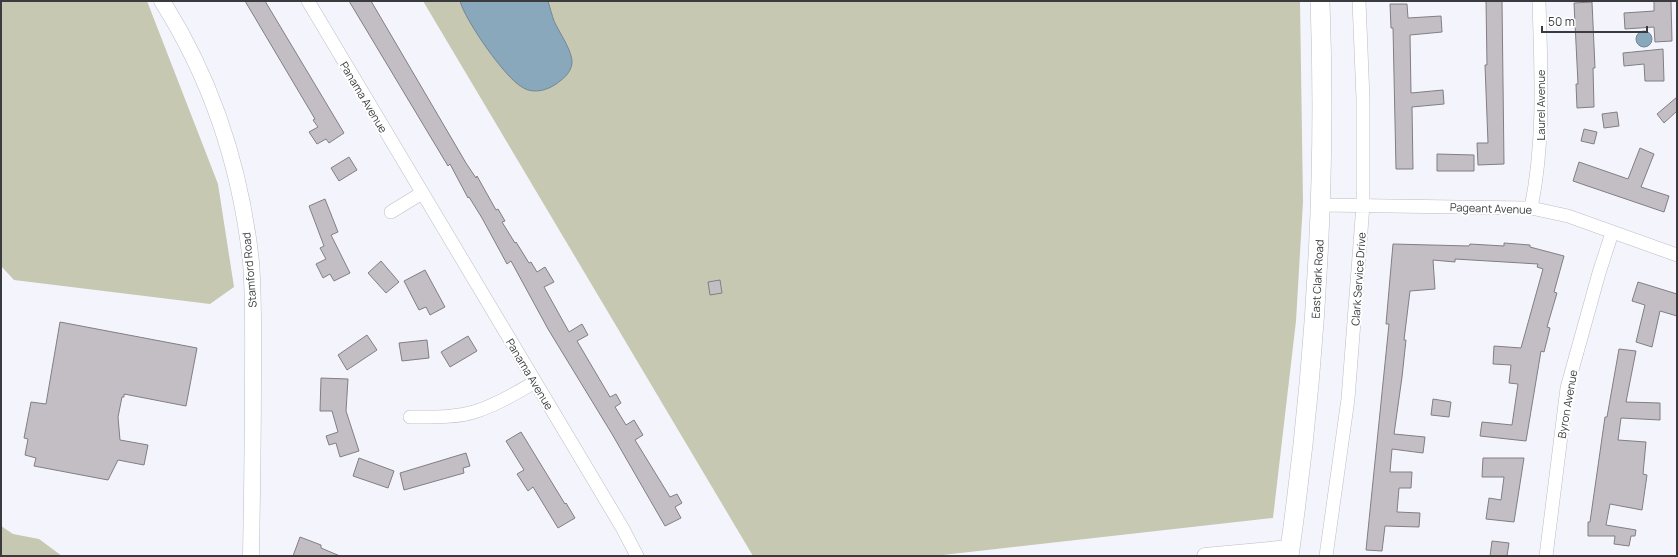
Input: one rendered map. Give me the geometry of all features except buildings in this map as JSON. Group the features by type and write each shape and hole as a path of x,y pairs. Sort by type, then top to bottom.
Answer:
{"main road":[{"name":"East Clark Road","path":"1289,552 1307,414 1317,300 1322,205 1322,70 1320,1"}],"street":[{"name":"Stamford Road","path":"162,1 182,32 200,67 214,102 238,186 246,225 251,263 254,325 251,556"},
{"name":"Panama Avenue","path":"308,1 623,529 637,556"},
{"name":"Clark Service Drive","path":"1326,556 1348,399 1363,205 1363,99 1359,1"},
{"name":"Laurel Avenue","path":"1531,208 1540,151 1541,103 1539,1"},
{"path":"391,212 422,193"},
{"name":"Pageant Avenue","path":"1322,205 1531,208 1568,216 1677,256"},
{"name":"Byron Avenue","path":"1546,556 1567,388 1599,273 1612,233"},
{"path":"410,418 441,417 476,412 535,382"},
{"path":"1205,556 1289,552"}],"green space":[{"path":"1,1 147,1 218,184 234,287 210,304 14,280 1,266"},
{"path":"423,1 1300,1 1303,202 1296,321 1273,518 934,556 753,556"},
{"path":"1,526 13,534 39,539 62,556 1,556"}],"water":[{"path":"460,1 548,1 554,21 572,58 571,67 568,73 556,84 543,90 535,91 522,87 515,82 486,48 469,21"},
{"path":"1644,31 1651,36 1652,39 1647,46 1644,47 1637,42 1636,39 1641,32"}]}
